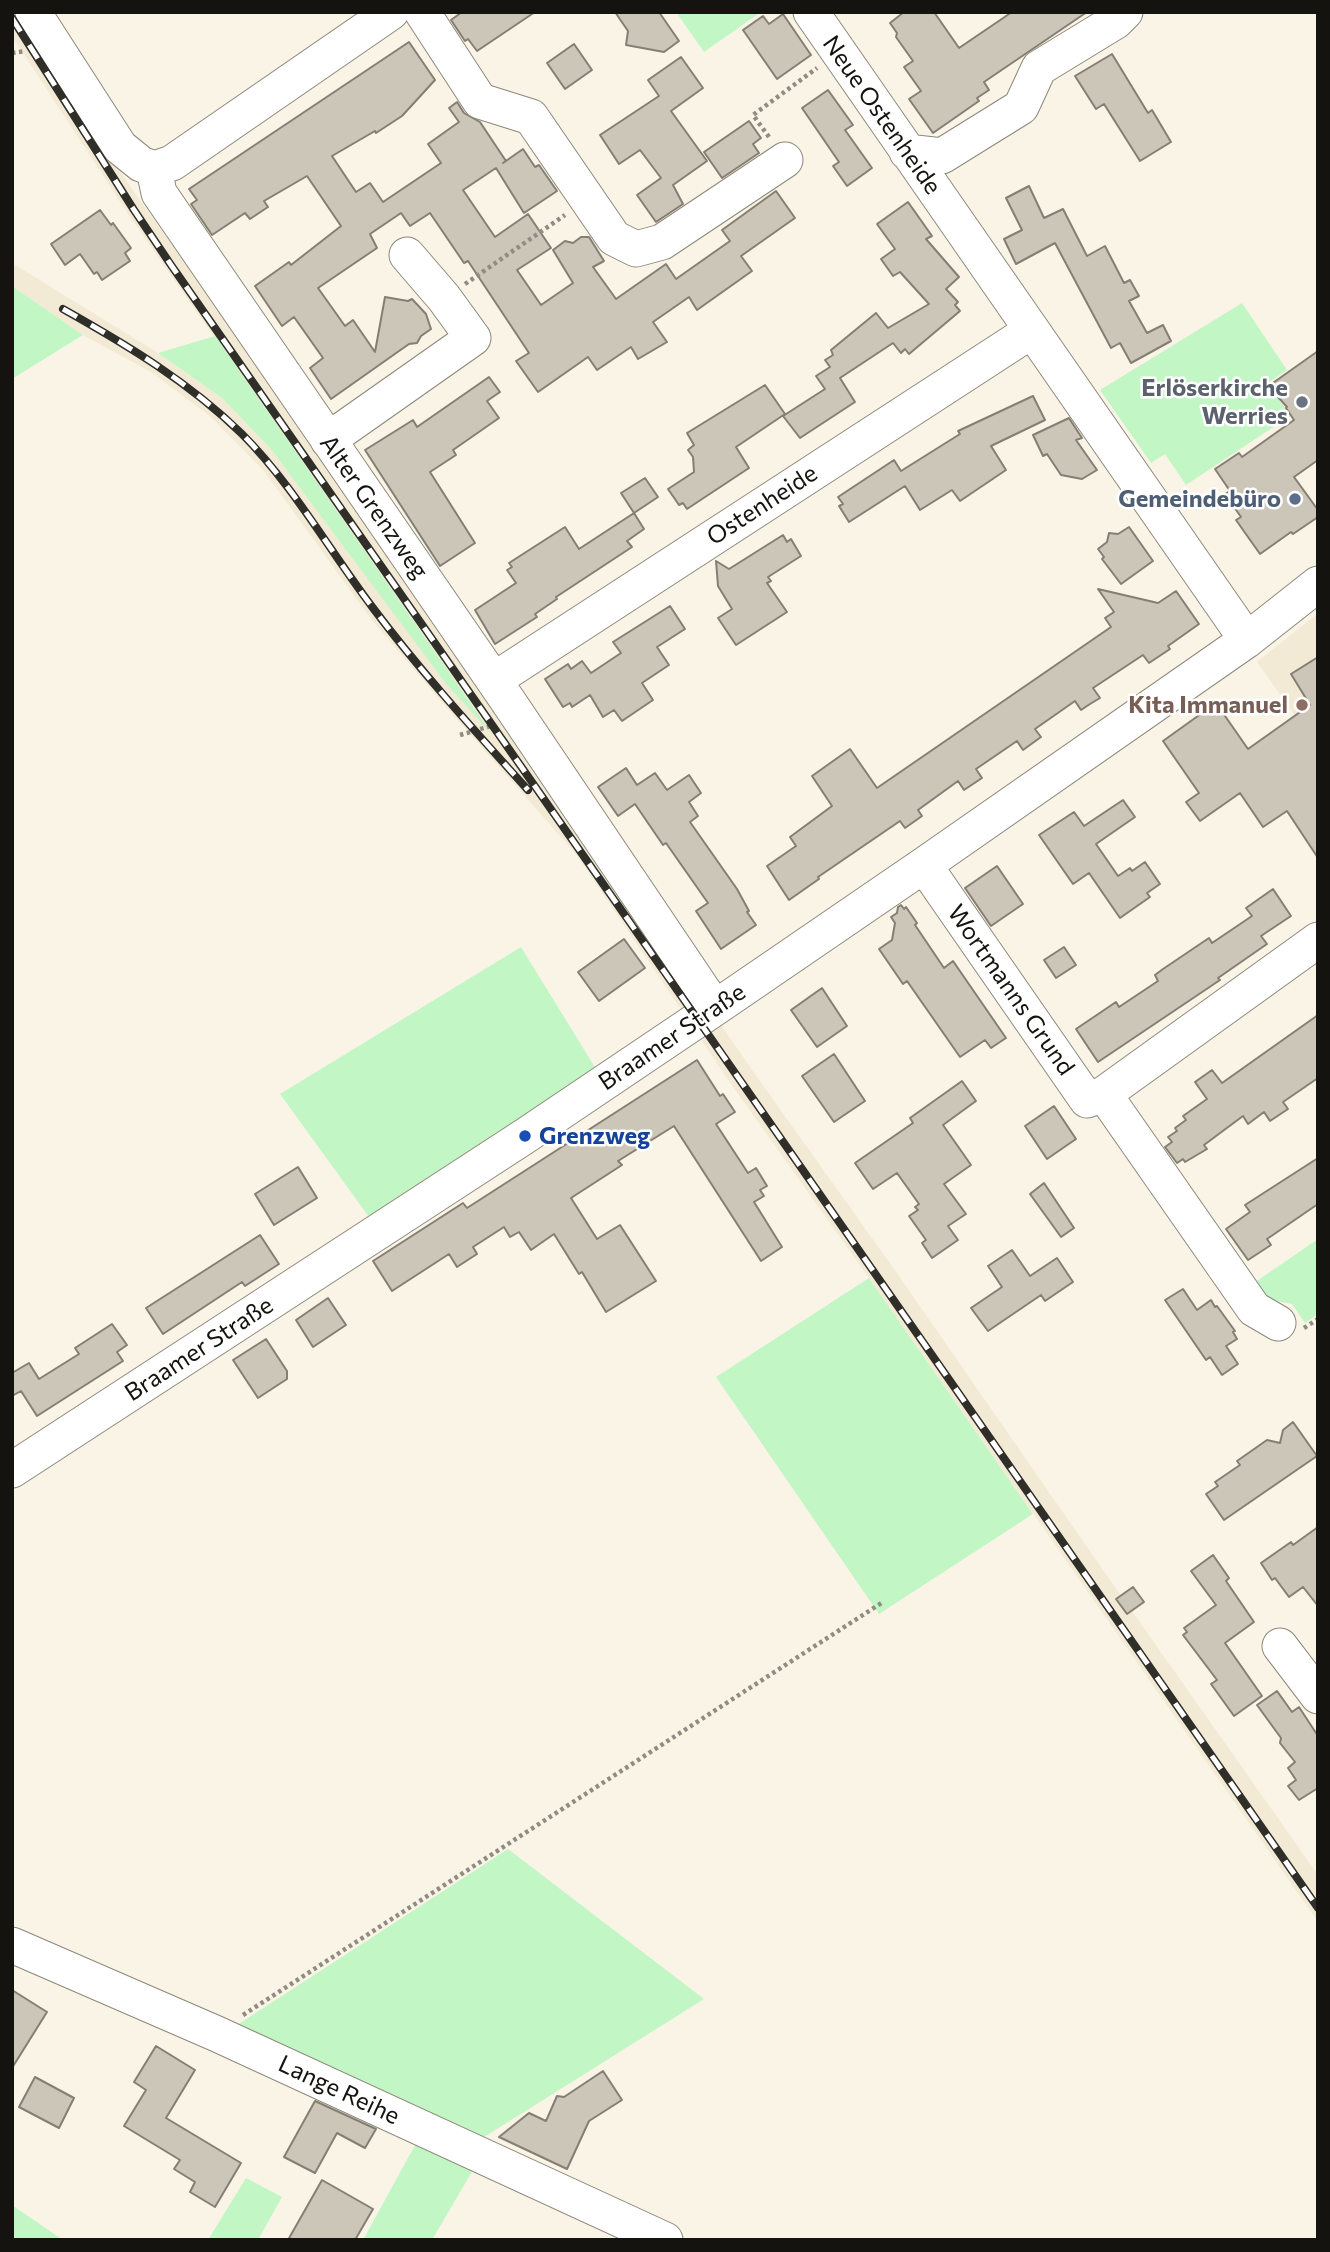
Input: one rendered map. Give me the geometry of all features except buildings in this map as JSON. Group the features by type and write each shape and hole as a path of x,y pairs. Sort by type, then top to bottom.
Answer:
{"street":[{"path":"33,12 120,147 141,164 154,169 172,163 391,12"},
{"path":"422,12 480,101 531,117 614,239 636,249 662,242 785,160"},
{"name":"Neue Ostenheide","path":"811,12 1031,331"},
{"path":"907,152 942,156 1021,107 1039,68 1116,21 1125,12"},
{"name":"Alter Grenzweg","path":"154,169 159,193 494,680 715,1008"},
{"path":"328,440 473,338 444,298 407,255"},
{"path":"1031,331 1247,640"},
{"name":"Ostenheide","path":"494,680 1031,331"},
{"name":"Braamer Straße","path":"12,1470 525,1136 715,1008 924,866 1247,640 1318,584"},
{"name":"Wortmanns Grund","path":"924,866 1087,1100 1104,1094"},
{"path":"1278,1323 1254,1309 1104,1094 1318,940"},
{"path":"1280,1646 1318,1696"},
{"name":"Lange Reihe","path":"12,1945 217,2034 665,2240"}],"path":[{"path":"785,160 753,114 838,53"},
{"path":"444,298 587,200"},
{"path":"217,2034 245,2013 883,1602"}],"shaded area":[{"path":"12,12 16,12 141,202 388,542 757,1077 1318,1875 1318,1922 729,1081 576,854 371,619 264,471 211,417 151,372 83,335 12,286 12,263 158,353 222,398 271,449 488,728 128,214 12,36"},
{"name":"Kita Immanuel","path":"1318,613 1318,748 1257,662"}],"green space":[{"path":"676,12 761,12 704,52"},
{"path":"12,286 83,335 12,379"},
{"path":"1242,303 1287,370 1268,383 1290,416 1186,485 1165,454 1151,463 1100,390"},
{"path":"215,336 492,734 447,685 271,449 222,398 158,353"},
{"path":"521,947 596,1069 369,1217 280,1094"},
{"path":"1318,1239 1318,1314 1305,1323 1292,1304 1265,1299 1251,1285"},
{"path":"869,1278 1033,1514 879,1614 716,1377"},
{"path":"508,1849 704,1999 481,2139 231,2029"},
{"path":"415,2145 473,2170 432,2240 363,2240"},
{"path":"246,2178 282,2197 258,2240 208,2240"},
{"path":"12,2205 63,2240 12,2240"}],"railway":[{"path":"12,18 171,265 1318,1908"},
{"path":"63,309 111,336 179,381 242,434 294,496 391,632 528,790"}],"place":[{"name":"Erlöserkirche Werries","path":"1302,402"},
{"name":"Gemeindebüro","path":"1295,499"},
{"name":"Kita Immanuel","path":"1302,705"},
{"name":"Grenzweg","path":"525,1136"}]}
